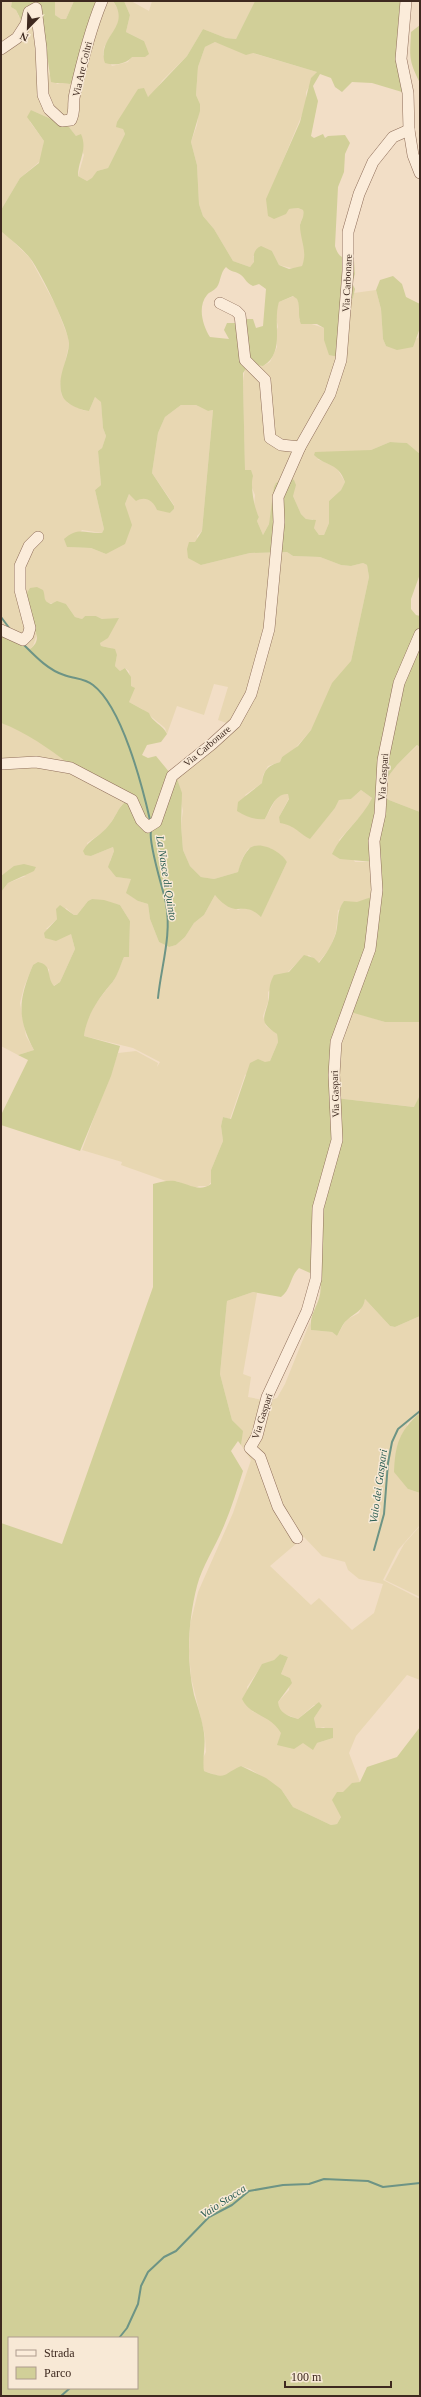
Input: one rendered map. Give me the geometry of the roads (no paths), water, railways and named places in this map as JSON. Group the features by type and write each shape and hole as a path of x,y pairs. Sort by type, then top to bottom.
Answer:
{"street":[{"name":"Via Are Coltri","path":"1,49 2,46 17,38 26,24 29,12 36,8 41,48 43,95 49,109 62,121 71,120 75,112 74,94 92,24 102,1"},
{"path":"406,1 401,59 408,93 409,130 414,155 420,173"},
{"name":"Via Carbonare","path":"1,764 36,762 71,768 132,800 141,820 148,827 156,822 172,776 212,744 234,723 251,694 269,629 279,522 278,497 300,447 330,394 341,360 348,271 348,232 358,194 373,162 393,137 409,130"},
{"path":"220,303 236,311 240,315 245,360 265,380 270,438 281,445 300,447"},
{"path":"1,630 18,638 28,635 30,628 20,590 20,566 29,546 38,537"},
{"name":"Via Gaspari","path":"297,1538 278,1507 260,1457 250,1448 257,1436 267,1397 307,1311 316,1279 318,1208 337,1140 334,1075 336,1042 370,949 378,890 374,841 380,814 382,760 399,683 420,634"}],"waterway":[{"name":"La Nasce di Quinto","path":"1,617 10,629"},
{"name":"La Nasce di Quinto","path":"23,644 53,670 90,683 103,696 113,710 122,728 142,787 150,820"},
{"name":"La Nasce di Quinto","path":"151,831 156,866 168,915 167,939 158,998"},
{"name":"Vaio dei Gaspari","path":"374,1550 384,1514 388,1463 392,1442 398,1429 420,1411"},
{"name":"Vaio Stocca","path":"120,2337 127,2328 138,2304 141,2286 148,2272 164,2257 176,2251 209,2217 232,2205 249,2191 283,2185 309,2184 324,2179 368,2181 383,2187 420,2183"},
{"name":"Vaio Stocca","path":"61,2396 69,2389"}]}
